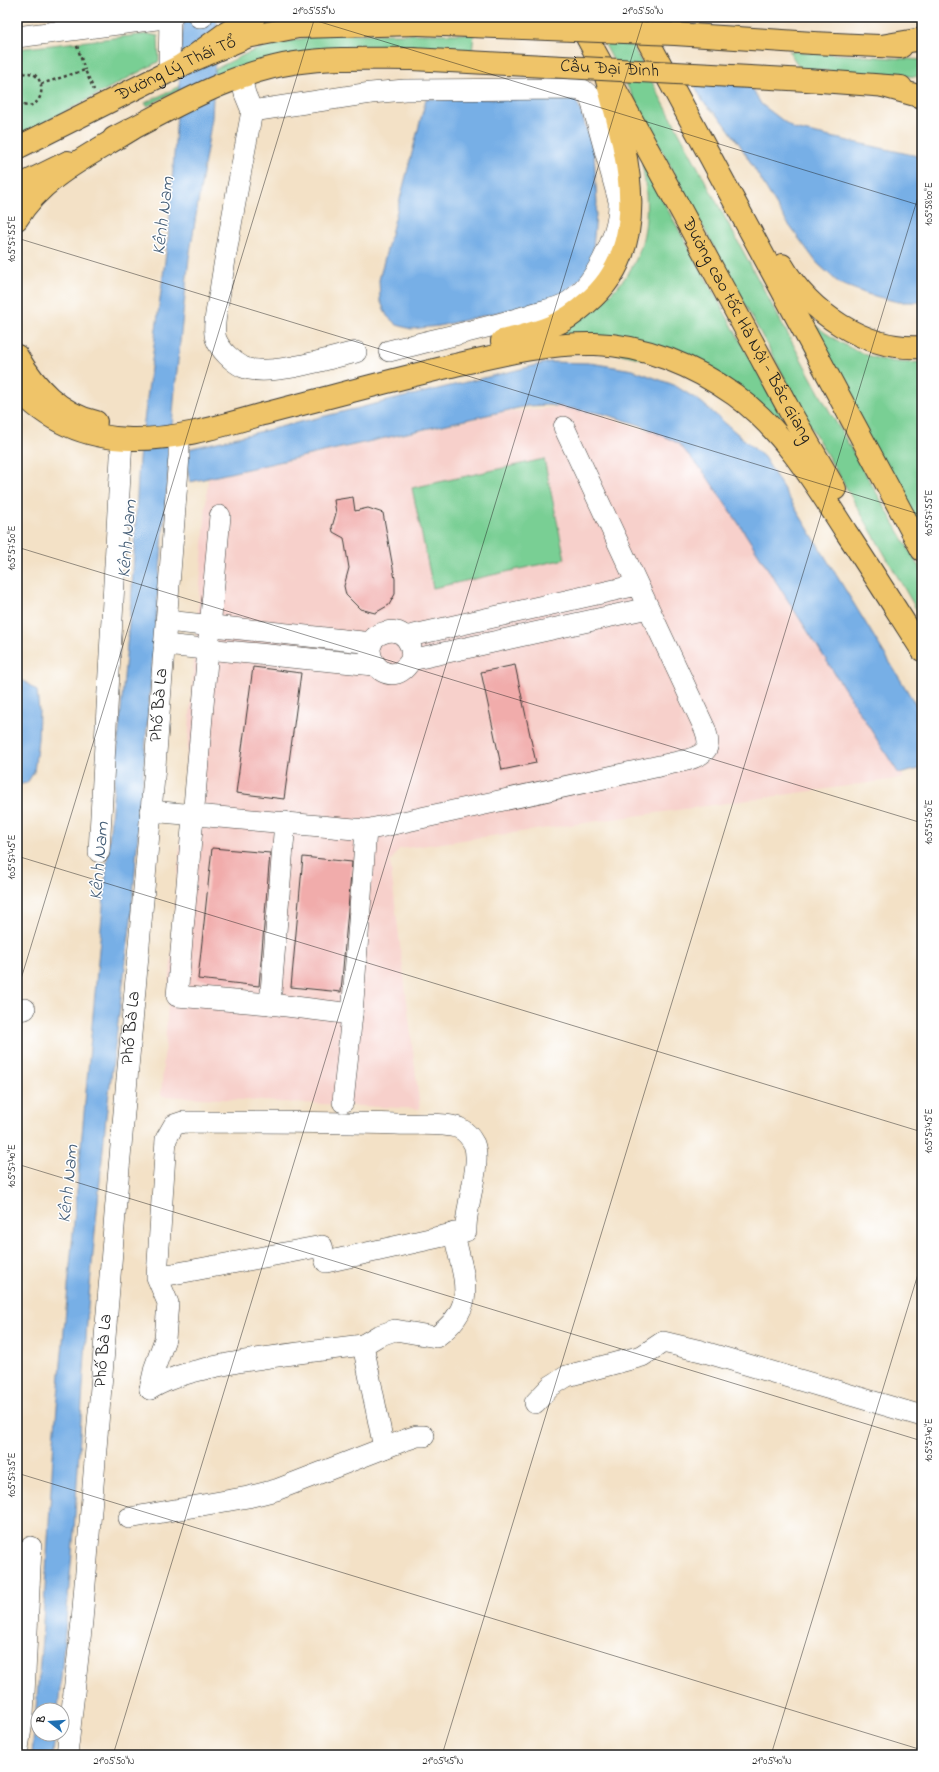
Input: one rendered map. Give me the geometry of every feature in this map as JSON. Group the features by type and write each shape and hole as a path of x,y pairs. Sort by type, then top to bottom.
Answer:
{"main road":[{"path":"225,39 254,17"},
{"name":"Đường cao tốc Hà Nội - Bắc Giang","path":"576,17 788,408 922,642"},
{"path":"635,17 922,550"},
{"path":"639,17 652,49"},
{"name":"Đường Lý Thái Tổ","path":"17,148 176,68 225,39 247,37 298,27 418,24"},
{"name":"Cầu Đại Đình","path":"418,24 675,34 881,46"},
{"path":"881,46 922,38"},
{"path":"881,46 922,49"},
{"name":"Đường Lý Thái Tổ","path":"17,187 132,129 166,110 241,76 292,64 323,60 412,59"},
{"name":"Cầu Đại Đình","path":"412,59 807,80 883,86"},
{"path":"17,356 33,381 46,396 58,404 76,415 93,421 112,425 125,433 146,439 184,427 532,332 558,323 597,295 609,281 616,268 628,237 631,214 630,189 622,140 605,73"},
{"path":"671,85 749,206 792,282 799,291 824,314 874,341 902,347 922,348"},
{"path":"883,86 922,88"},
{"path":"883,86 922,97"},
{"path":"17,218 27,202 50,180 132,129"},
{"path":"184,427 519,350 551,346 596,344 636,349 653,354 684,365 720,385 737,397 783,440 812,478 922,650"},
{"path":"17,388 39,409 67,427 92,435 125,433"}],"street":[{"path":"25,30 92,22 171,17 176,68"},
{"path":"241,76 245,94 252,111 227,248 217,317 216,338 222,350 233,360 243,367 259,371 292,367 356,352"},
{"path":"252,111 371,93 405,90 571,89 583,90 590,96 619,201 619,214 613,235 602,261 585,288 564,304 558,306 516,319 389,351"},
{"name":"Phố Bà La","path":"67,1755 82,1621 116,1202 167,621 179,456 184,427"},
{"path":"150,810 366,830 687,760 697,757 705,751 709,740 705,729 564,427"},
{"path":"99,852 125,433"},
{"path":"220,516 177,996 270,1004 352,1014"},
{"path":"405,637 637,585"},
{"path":"411,660 648,608"},
{"path":"167,621 372,643"},
{"path":"164,645 374,665 382,671 396,673 407,666 411,660 412,647 405,637 398,632 385,632 378,635 372,643 370,654 374,665"},
{"path":"270,1004 285,822"},
{"path":"343,1102 352,1014 366,830"},
{"path":"157,1277 322,1246 326,1262 454,1233 466,1231 465,1217 476,1160 474,1144 470,1137 461,1129 438,1125 300,1121 178,1123 171,1128 166,1139 157,1277 168,1303 165,1339 155,1367 150,1389 162,1382 196,1370 275,1356 363,1346 378,1336 395,1330 436,1337 455,1320 462,1310 466,1298 454,1233"},
{"path":"535,1403 552,1386 567,1376 642,1356 663,1342 701,1351 922,1416"},
{"path":"363,1346 384,1448"},
{"path":"128,1518 248,1497 276,1490 384,1448 417,1436 424,1436"},
{"path":"17,1755 23,1715 31,1547"}],"path":[{"path":"76,44 96,96"},
{"path":"42,84 85,70"},
{"path":"17,76 25,73 33,74 42,84 42,94 36,102 27,106 17,103"}],"shaded area":[{"path":"561,407 600,415 672,438 686,447 722,492 766,564 904,778 399,849 390,862 420,1109 161,1096 208,479 505,412"}],"green space":[{"path":"590,17 617,17 822,398 922,572 922,619 815,434"},
{"path":"148,34 158,36 158,62 17,137 17,49"},
{"path":"325,34 474,34 472,53 434,51 187,86 147,106 145,103 248,53 271,45"},
{"path":"789,51 922,60 922,77 800,69"},
{"path":"642,163 789,429 721,376 553,339 612,292 629,272 637,258 642,243 646,211 645,179"},
{"path":"776,294 826,333 860,353 879,359 900,362 922,362 922,550"},
{"path":"544,459 565,559 433,588 412,488"}],"water":[{"name":"Kênh Nam","path":"184,17 217,17 212,118 189,258 175,389 131,920 106,1117 88,1306 74,1531 59,1702 37,1702 42,1639 54,1440 132,590 139,459 168,238"},
{"path":"681,57 736,59 761,104 794,129 922,157 922,302 898,302 867,294 839,283 817,263 786,221 740,145 722,120 703,102"},
{"path":"426,99 574,99 579,106 594,153 597,203 592,260 581,278 569,290 547,301 439,326 411,329 397,325 387,316 380,300 379,280"},
{"path":"550,362 590,363 633,370 674,385 701,402 764,457 922,715 922,768 899,774 741,527 705,474 678,443 640,425 604,414 549,405 527,406 190,482 184,450"},
{"path":"17,681 24,681 37,691 39,711 38,739 34,772 27,783 17,785"},
{"name":"Kênh Nam","path":"33,1742 54,1742 53,1755 32,1755"}],"pier":[{"path":"681,55 737,57 751,82 689,78 679,58"}],"building":[{"path":"353,497 355,511 368,508 383,513 395,579 395,594 389,605 375,613 360,609 346,595 344,586 349,568 344,538 333,532 332,527 336,513 334,500"},
{"path":"515,665 536,763 502,770 481,672"},
{"path":"253,667 301,673 284,799 236,793"},
{"path":"212,848 270,853 259,986 198,979"},
{"path":"303,857 352,862 341,992 291,987"}]}
